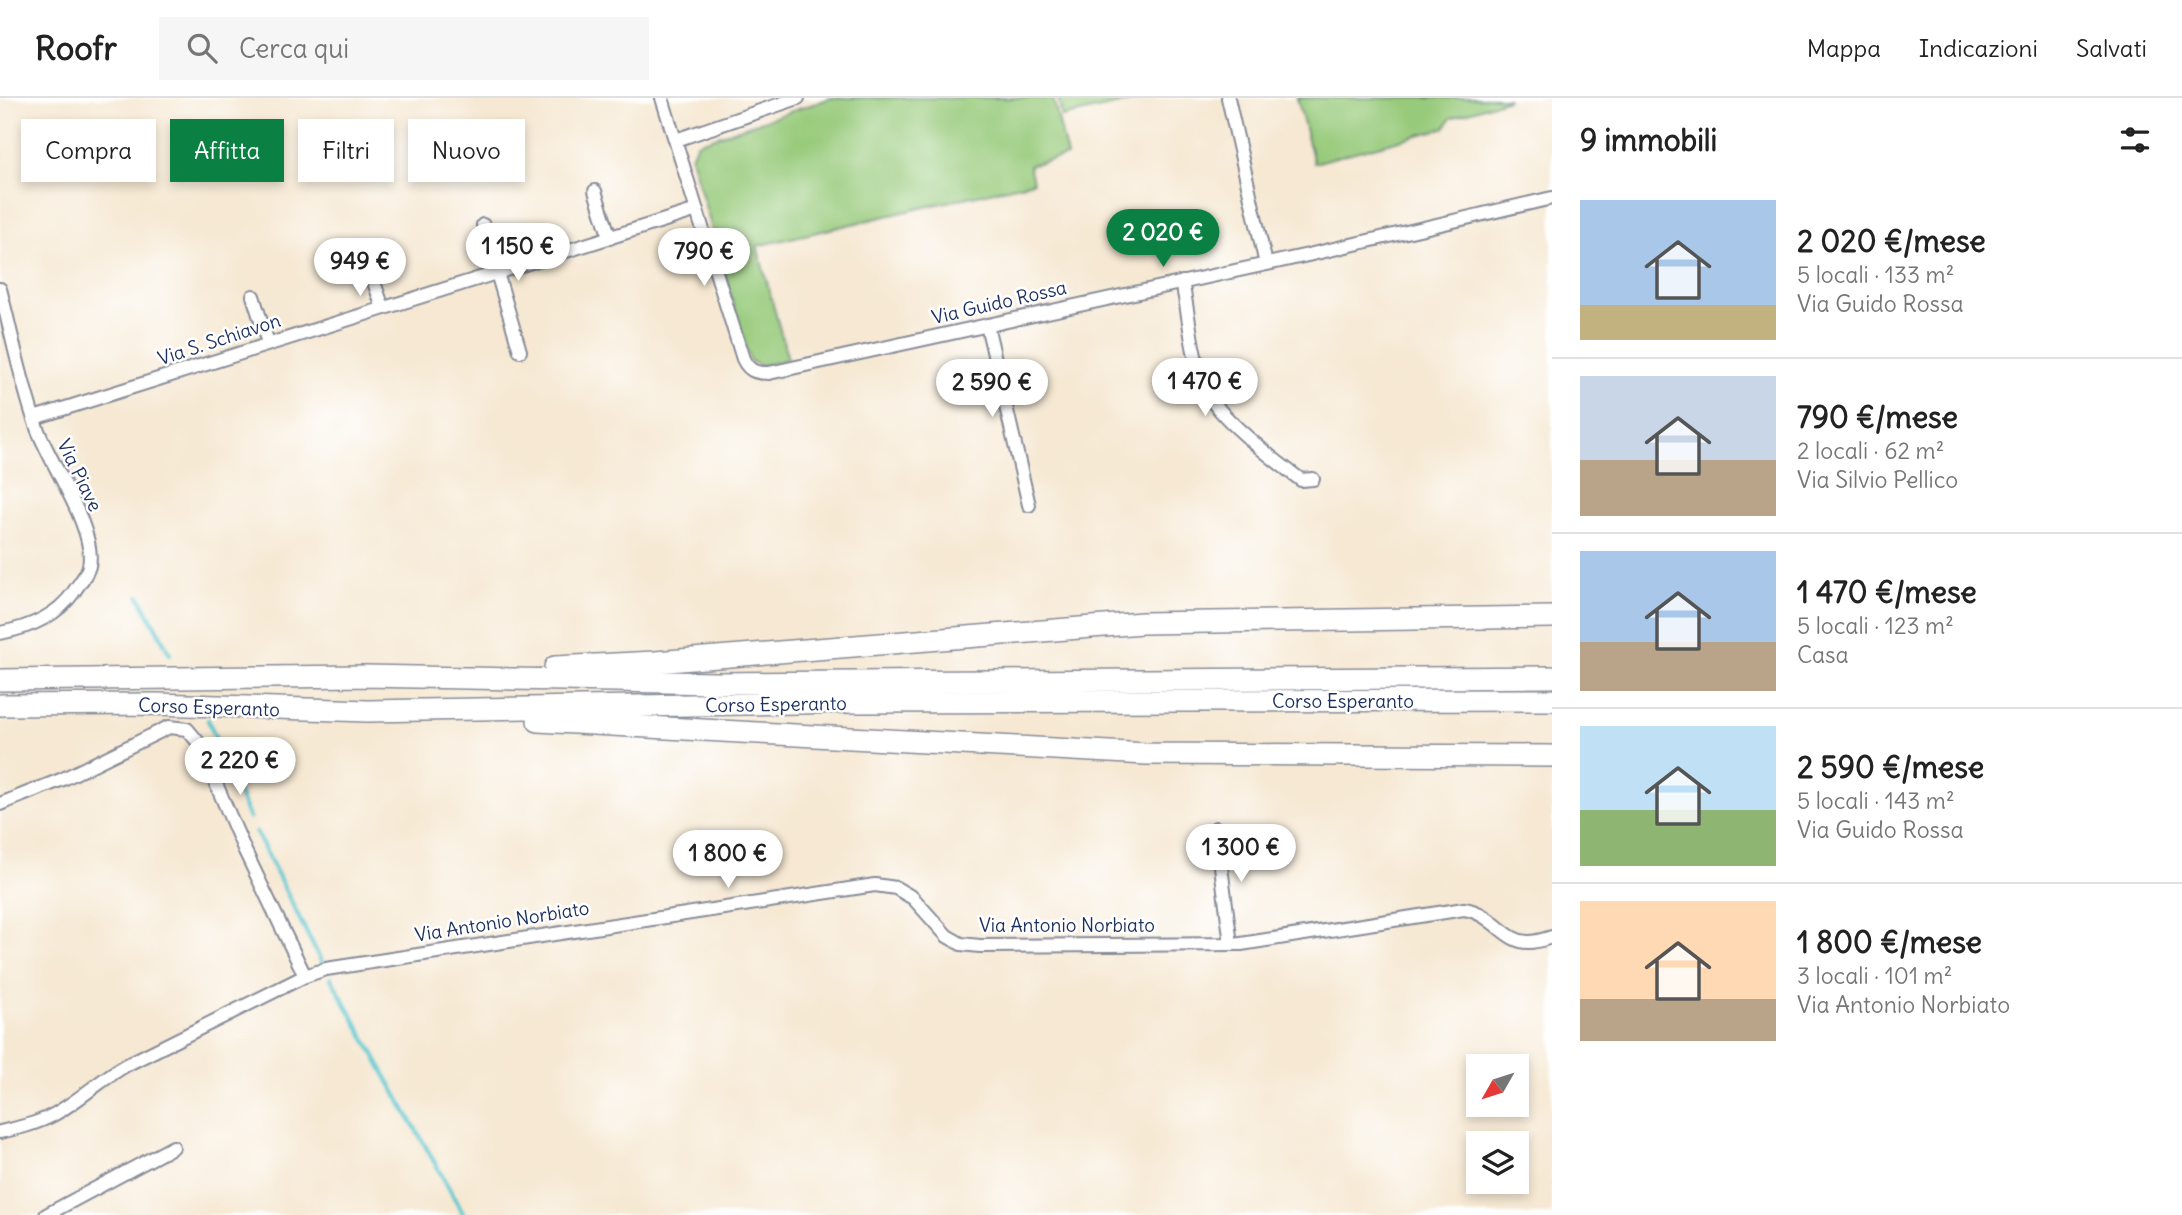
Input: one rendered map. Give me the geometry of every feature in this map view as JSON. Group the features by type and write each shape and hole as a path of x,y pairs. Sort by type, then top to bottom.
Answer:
{"highway":[{"path":"365,676 655,662 1142,623 1552,617"},
{"name":"Corso Esperanto","path":"0,680 365,676 715,682 1552,677"},
{"name":"Corso Esperanto","path":"0,705 157,704 369,712 854,702 1552,700"},
{"path":"369,712 1147,754 1552,756"}],"street":[{"path":"662,98 697,210"},
{"path":"676,140 798,98"},
{"path":"1228,98 1266,264"},
{"path":"595,191 610,238"},
{"name":"Via Guido Rossa","path":"697,210 747,368 756,373 782,370 1266,264 1552,198"},
{"name":"Via S. Schiavon","path":"34,418 697,210"},
{"path":"482,226 520,351"},
{"path":"367,262 383,308"},
{"path":"1182,282 1195,359 1208,394 1224,415 1278,462 1301,480 1313,479"},
{"name":"Via Piave","path":"0,289 34,418 90,545 89,567 69,598 55,612 18,630 0,634"},
{"path":"253,296 268,343"},
{"path":"987,325 1029,505"},
{"path":"0,804 64,779 169,727 187,729 198,741 245,851 305,976"},
{"path":"1216,828 1231,944"},
{"name":"Via Antonio Norbiato","path":"0,1132 36,1123 52,1115 104,1077 305,976 348,964 875,885 896,888 913,898 947,936 961,944 981,946 1231,944 1464,909 1487,916 1516,939 1528,942 1552,937"},
{"path":"46,1215 173,1147"}],"green space":[{"path":"831,98 1053,98 1067,156 1029,165 1033,182 757,246 788,359 761,366 750,361 691,157 697,143"},
{"path":"1058,98 1145,98 1062,117"},
{"path":"1297,98 1508,99 1451,118 1445,128 1314,163"}],"waterway":[{"path":"139,596 170,654"},
{"path":"208,720 249,818"},
{"path":"256,832 323,965"},
{"path":"331,978 464,1215"}]}
